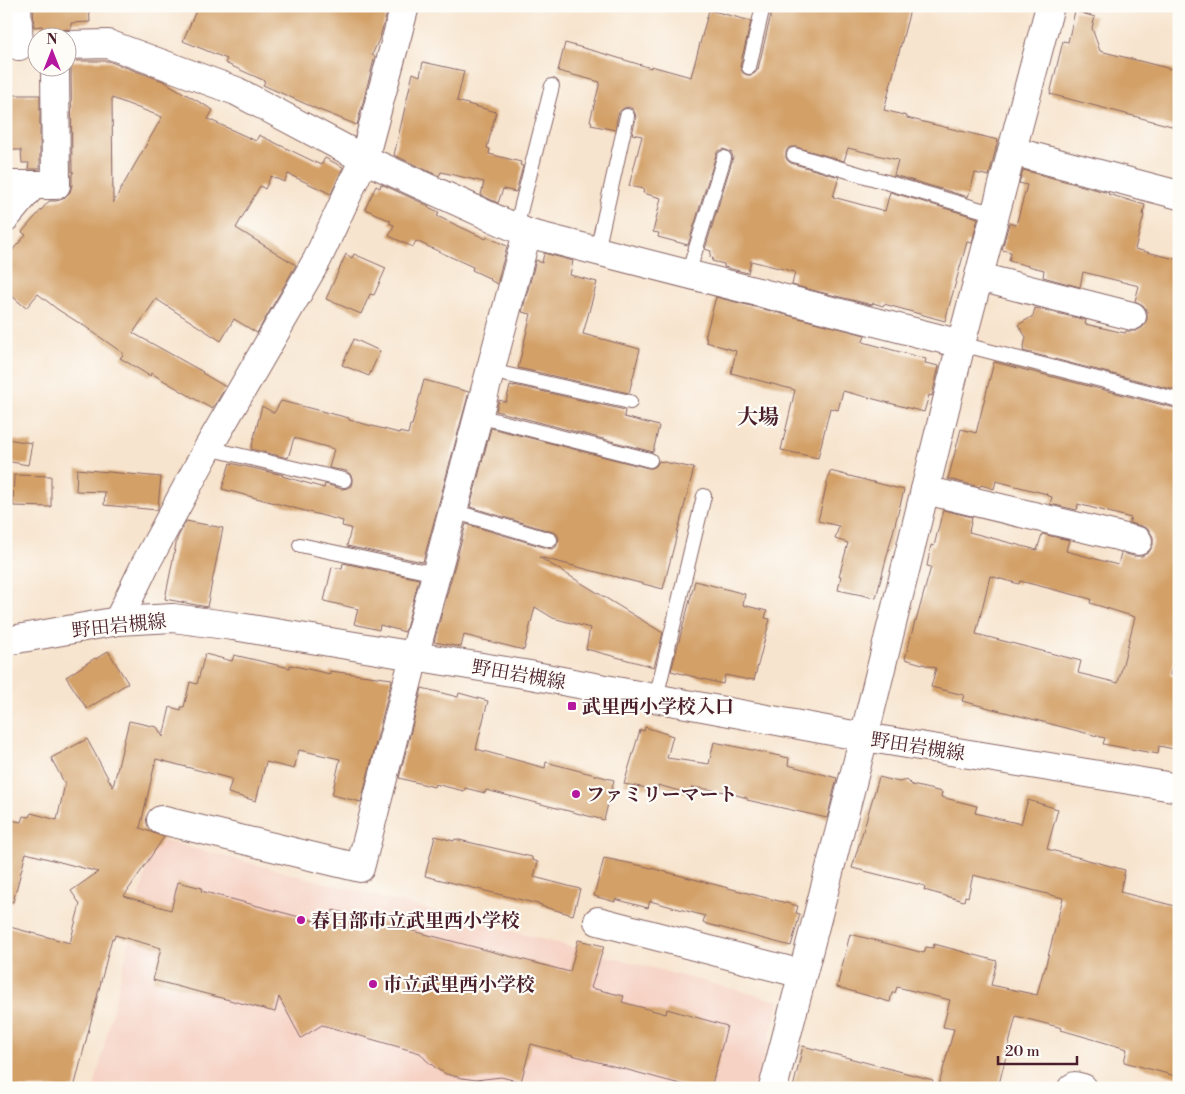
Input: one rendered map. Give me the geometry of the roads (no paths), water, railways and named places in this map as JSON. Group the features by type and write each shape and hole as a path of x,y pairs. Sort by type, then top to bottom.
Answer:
{"street":[{"path":"17,6 21,46"},
{"path":"118,621 144,565 208,448 318,260 364,159 405,6"},
{"path":"773,1088 864,737 961,344 1050,6"},
{"path":"78,45 108,44 236,91 364,159 521,230 961,344"},
{"path":"6,217 19,185 56,185 55,78"},
{"path":"1012,151 1179,195"},
{"path":"161,820 360,868 490,371 521,230"},
{"path":"979,277 1132,316"},
{"path":"925,490 1138,541"},
{"name":"野田岩槻線","path":"6,642 118,621 174,618 530,675 864,737 1179,788"},
{"path":"598,921 802,974"},
{"path":"1072,1088 1075,1086 1083,1088"}],"lane":[{"path":"749,67 763,6"},
{"path":"521,230 552,86"},
{"path":"597,251 627,116"},
{"path":"794,155 995,214"},
{"path":"688,274 724,158"},
{"path":"961,344 1179,400"},
{"path":"490,371 630,402"},
{"path":"478,416 650,460"},
{"path":"208,448 344,480"},
{"path":"656,698 704,496"},
{"path":"453,511 550,540"},
{"path":"300,545 436,574"}],"place":[{"name":"武里西小学校入口","path":"572,706"},
{"name":"ファミリーマート","path":"576,794"},
{"name":"春日部市立武里西小学校","path":"301,920"},
{"name":"市立武里西小学校","path":"373,984"}],"district":[{"name":"大場","path":"758,417"}]}
